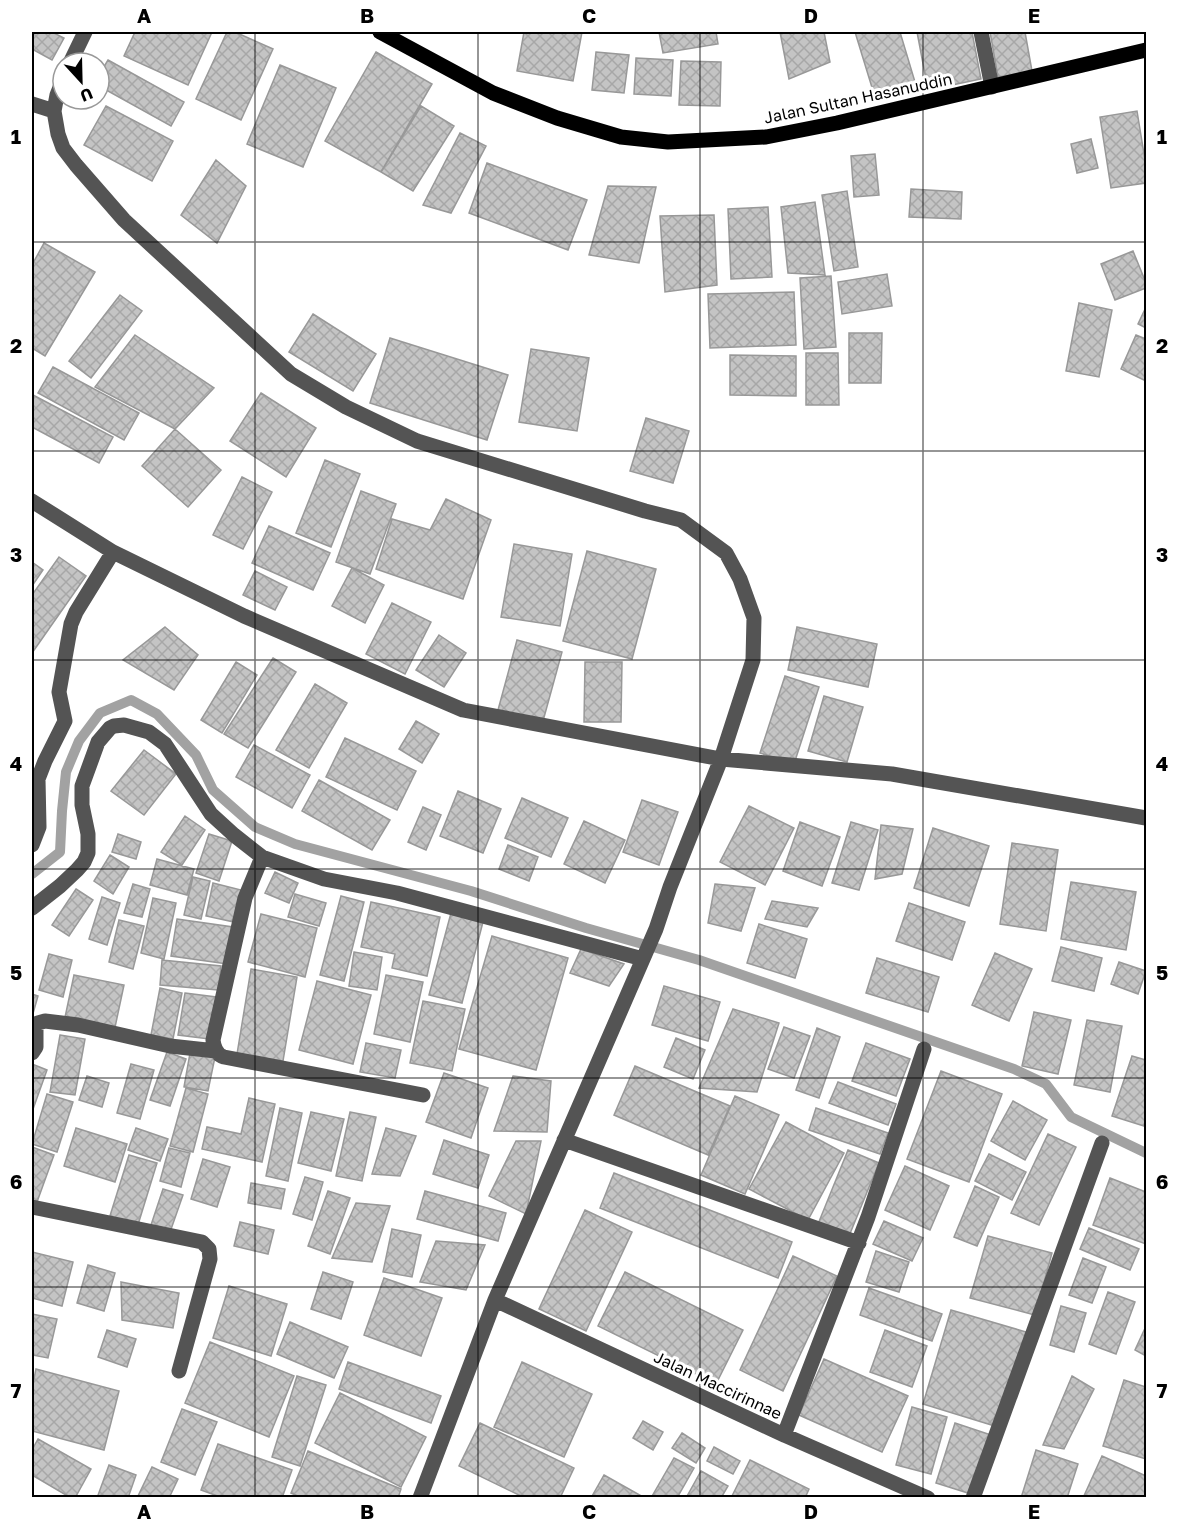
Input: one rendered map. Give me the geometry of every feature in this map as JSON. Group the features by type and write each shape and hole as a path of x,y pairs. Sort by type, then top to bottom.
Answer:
{"main road":[{"name":"Jalan Sultan Hasanuddin","path":"380,32 494,93 557,118 621,137 668,142 766,137 837,123 1146,50"}],"street":[{"path":"76,51 85,32"},
{"path":"981,32 992,87"},
{"path":"32,104 51,110"},
{"path":"54,111 63,148 92,185 124,220 291,374 346,407 417,441 681,520 726,553 740,579 754,618 753,660 721,759 644,959 495,1300 420,1497"},
{"path":"32,501 113,552 244,616 463,710 721,759 892,774 1146,818"},
{"path":"32,846 39,827 38,779 65,721 59,692 71,624 113,552"},
{"path":"32,908 60,886 84,862 88,854 88,834 82,805 82,786 98,742 114,726 129,725 149,732 165,744 211,814 262,857 324,879 397,893 644,959"},
{"path":"262,857 245,898 213,1040 216,1051 224,1057 423,1095"},
{"path":"32,1053 36,1047 36,1027 38,1023 45,1021 78,1025 170,1046 216,1051"},
{"path":"784,1436 859,1243 924,1049"},
{"path":"564,1140 859,1243"},
{"path":"973,1497 1102,1143"},
{"path":"32,1207 202,1242 209,1249 210,1259 179,1371"},
{"name":"Jalan Maccirinnae","path":"495,1300 784,1436 928,1497"}],"building":[{"path":"32,32 52,32 64,38 57,51 51,51 51,59 32,49"},
{"path":"135,32 212,32 188,85 124,56"},
{"path":"227,32 235,32 273,49 241,120 196,99"},
{"path":"524,32 582,32 573,81 517,71"},
{"path":"659,32 716,32 718,44 663,53"},
{"path":"780,32 824,32 830,62 789,79"},
{"path":"855,32 900,32 915,82 874,94"},
{"path":"917,32 972,32 981,79 928,90"},
{"path":"990,32 1025,32 1032,71 998,77"},
{"path":"376,52 432,84 381,172 325,141"},
{"path":"596,52 629,55 624,93 592,90"},
{"path":"636,58 673,60 671,96 634,94"},
{"path":"681,61 721,62 720,106 679,105"},
{"path":"111,62 184,102 171,126 111,93"},
{"path":"280,65 336,88 303,167 247,144"},
{"path":"421,106 454,126 413,191 381,172"},
{"path":"111,109 173,141 152,181 84,145 103,111 111,111"},
{"path":"1137,111 1146,166 1146,183 1111,188 1100,117"},
{"path":"460,133 486,146 451,213 423,205"},
{"path":"1091,139 1098,168 1077,173 1071,144"},
{"path":"875,154 879,195 854,197 851,156"},
{"path":"216,160 246,186 217,243 181,215"},
{"path":"487,163 587,200 568,250 469,213"},
{"path":"608,186 656,187 639,263 589,255"},
{"path":"911,189 962,192 961,219 909,217"},
{"path":"847,191 858,267 834,271 822,195"},
{"path":"815,202 825,275 788,273 781,207"},
{"path":"768,207 772,277 731,279 728,209"},
{"path":"714,215 717,285 665,292 660,216"},
{"path":"44,243 95,272 45,356 32,348 32,265"},
{"path":"1133,251 1146,288 1115,300 1101,264"},
{"path":"887,274 892,306 842,314 838,282"},
{"path":"831,276 836,347 804,349 800,278"},
{"path":"794,292 796,345 710,348 708,294"},
{"path":"120,295 142,311 91,378 69,361"},
{"path":"1079,303 1112,310 1099,377 1066,371"},
{"path":"1146,307 1146,328 1138,324"},
{"path":"313,314 376,354 353,391 289,352"},
{"path":"849,333 882,333 881,383 849,383"},
{"path":"135,335 214,388 175,429 95,387"},
{"path":"1136,335 1146,339 1146,381 1121,369"},
{"path":"390,338 508,375 487,440 370,403"},
{"path":"531,349 589,358 577,431 519,422"},
{"path":"806,353 838,353 839,405 806,405"},
{"path":"730,355 796,356 796,396 730,395"},
{"path":"53,367 139,413 124,440 38,393"},
{"path":"261,393 316,428 286,477 230,441"},
{"path":"33,395 113,437 99,463 32,427"},
{"path":"646,418 689,431 673,483 630,471"},
{"path":"175,429 221,470 188,507 142,466"},
{"path":"325,460 360,474 331,547 296,533"},
{"path":"242,477 272,492 243,549 213,535"},
{"path":"361,491 396,504 370,574 336,562"},
{"path":"446,499 491,520 463,599 376,569 392,519 430,530"},
{"path":"269,526 330,553 313,590 252,563"},
{"path":"514,544 572,554 560,626 501,617"},
{"path":"587,551 656,569 632,659 563,641"},
{"path":"59,557 86,576 32,653 32,595"},
{"path":"32,562 43,570 32,586"},
{"path":"352,568 384,585 365,623 332,606"},
{"path":"255,571 287,587 275,610 243,595"},
{"path":"392,603 431,622 405,674 366,654"},
{"path":"165,627 198,655 174,690 123,660"},
{"path":"797,627 877,644 868,687 788,670"},
{"path":"439,635 466,653 444,687 416,670"},
{"path":"517,640 562,652 543,721 498,710"},
{"path":"273,658 296,672 248,748 224,734"},
{"path":"236,662 257,675 222,733 201,720"},
{"path":"585,662 622,662 621,722 584,722"},
{"path":"785,676 819,687 794,764 760,753"},
{"path":"315,684 347,703 309,768 276,750"},
{"path":"824,696 863,707 847,762 808,751"},
{"path":"416,721 439,734 422,763 399,749"},
{"path":"345,738 416,771 397,810 326,777"},
{"path":"254,745 310,775 292,808 236,777"},
{"path":"144,750 176,774 144,815 111,791"},
{"path":"319,780 390,820 372,850 302,811"},
{"path":"458,791 501,809 483,853 440,836"},
{"path":"522,798 568,818 551,857 505,838"},
{"path":"642,800 678,812 659,865 623,852"},
{"path":"749,806 794,828 765,885 720,862"},
{"path":"423,807 441,815 426,850 408,842"},
{"path":"185,816 205,830 182,865 161,852"},
{"path":"584,821 625,840 605,883 564,864"},
{"path":"800,822 840,837 822,886 783,871"},
{"path":"851,822 878,830 859,890 832,883"},
{"path":"881,825 913,829 902,874 875,879"},
{"path":"933,828 989,846 969,906 914,888"},
{"path":"118,834 141,842 136,859 112,852"},
{"path":"209,834 232,841 219,881 196,873"},
{"path":"1012,843 1058,850 1046,931 1000,924"},
{"path":"508,845 538,857 529,881 499,869"},
{"path":"110,855 129,867 113,894 94,881"},
{"path":"157,859 194,869 187,895 150,885"},
{"path":"275,872 298,883 289,903 265,893"},
{"path":"193,877 210,881 201,919 184,915"},
{"path":"1071,882 1136,892 1126,950 1061,939"},
{"path":"213,883 241,890 234,922 206,916"},
{"path":"133,884 150,889 142,917 124,913"},
{"path":"715,884 755,888 741,931 708,923"},
{"path":"76,889 93,900 69,936 52,925"},
{"path":"295,894 326,903 319,926 288,917"},
{"path":"341,896 364,902 344,981 320,975"},
{"path":"102,897 120,903 107,945 89,939"},
{"path":"153,898 176,903 164,959 141,953"},
{"path":"772,901 818,908 807,927 765,919"},
{"path":"371,902 440,917 427,976 392,968 395,954 361,947"},
{"path":"909,903 965,922 952,960 896,941"},
{"path":"451,913 483,922 462,1003 429,995"},
{"path":"261,914 317,928 305,977 248,962"},
{"path":"177,919 233,927 227,964 171,956"},
{"path":"119,920 144,926 133,969 109,962"},
{"path":"759,924 807,939 795,978 747,963"},
{"path":"492,936 568,958 536,1070 459,1049"},
{"path":"1061,947 1102,958 1094,991 1052,981"},
{"path":"581,949 624,964 609,986 570,973"},
{"path":"354,952 382,957 377,990 349,986"},
{"path":"995,953 1032,969 1009,1021 972,1005"},
{"path":"49,954 72,960 63,997 39,990"},
{"path":"877,958 939,977 928,1012 866,993"},
{"path":"162,960 221,966 218,990 160,985"},
{"path":"1119,962 1146,971 1138,994 1111,984"},
{"path":"251,969 297,977 283,1061 237,1054"},
{"path":"74,975 124,985 114,1032 64,1022"},
{"path":"386,975 423,982 410,1042 374,1034"},
{"path":"317,981 371,995 353,1064 299,1050"},
{"path":"664,986 720,1002 708,1041 652,1025"},
{"path":"160,988 182,993 173,1039 151,1035"},
{"path":"185,993 216,997 209,1039 178,1035"},
{"path":"32,994 38,996 32,1017"},
{"path":"423,1001 465,1009 452,1071 410,1063"},
{"path":"733,1009 779,1023 757,1092 699,1088"},
{"path":"1034,1012 1071,1020 1058,1074 1022,1066"},
{"path":"1087,1020 1122,1026 1110,1092 1074,1085"},
{"path":"784,1027 810,1036 794,1078 768,1069"},
{"path":"817,1028 840,1037 819,1098 796,1090"},
{"path":"60,1035 85,1039 75,1095 50,1092"},
{"path":"676,1038 705,1050 693,1079 664,1067"},
{"path":"366,1043 401,1050 395,1078 360,1072"},
{"path":"866,1043 910,1059 896,1096 852,1081"},
{"path":"167,1052 186,1059 170,1106 150,1100"},
{"path":"190,1053 215,1057 208,1091 184,1087"},
{"path":"1132,1056 1146,1060 1144,1126 1112,1116"},
{"path":"32,1064 47,1070 32,1112"},
{"path":"131,1064 154,1070 140,1119 117,1113"},
{"path":"635,1066 730,1106 708,1155 614,1115"},
{"path":"941,1071 1002,1094 969,1182 907,1159"},
{"path":"444,1073 488,1088 471,1138 426,1122"},
{"path":"87,1076 109,1083 102,1107 79,1100"},
{"path":"513,1076 551,1081 547,1132 494,1131"},
{"path":"838,1082 896,1104 888,1125 829,1103"},
{"path":"186,1088 208,1094 193,1152 170,1146"},
{"path":"47,1094 73,1102 57,1152 32,1144"},
{"path":"735,1096 779,1115 745,1194 701,1175"},
{"path":"249,1098 275,1104 262,1162 202,1149 207,1127 241,1134"},
{"path":"1013,1101 1047,1120 1025,1160 991,1141"},
{"path":"280,1108 302,1113 288,1181 266,1176"},
{"path":"816,1108 888,1133 880,1154 809,1130"},
{"path":"311,1112 344,1119 331,1171 298,1163"},
{"path":"350,1112 376,1117 362,1181 336,1176"},
{"path":"786,1122 844,1153 808,1220 749,1189"},
{"path":"76,1128 127,1144 115,1182 64,1166"},
{"path":"136,1128 168,1139 160,1161 128,1150"},
{"path":"386,1128 416,1136 400,1176 372,1174"},
{"path":"1048,1134 1076,1147 1039,1225 1011,1213"},
{"path":"444,1140 489,1155 478,1188 433,1174"},
{"path":"516,1141 541,1141 526,1214 489,1196"},
{"path":"32,1147 54,1155 37,1202 32,1200"},
{"path":"169,1148 190,1153 181,1187 160,1181"},
{"path":"848,1150 879,1163 849,1236 818,1224"},
{"path":"989,1154 1026,1172 1012,1200 975,1181"},
{"path":"129,1155 157,1163 137,1228 109,1219"},
{"path":"203,1159 230,1167 217,1207 191,1199"},
{"path":"905,1166 949,1186 930,1230 885,1210"},
{"path":"614,1173 792,1242 778,1278 600,1208"},
{"path":"305,1177 323,1182 312,1220 293,1214"},
{"path":"1110,1178 1146,1192 1146,1244 1093,1225"},
{"path":"251,1183 285,1189 281,1209 248,1203"},
{"path":"975,1186 999,1197 977,1246 954,1237"},
{"path":"163,1189 183,1195 169,1235 150,1228"},
{"path":"328,1191 350,1198 330,1254 308,1246"},
{"path":"425,1191 506,1213 498,1241 417,1219"},
{"path":"356,1203 390,1206 372,1262 332,1258"},
{"path":"585,1210 632,1232 586,1331 539,1309"},
{"path":"884,1221 923,1238 912,1261 873,1244"},
{"path":"240,1222 274,1230 268,1254 234,1246"},
{"path":"1089,1228 1139,1249 1130,1270 1080,1249"},
{"path":"392,1229 421,1235 412,1277 383,1272"},
{"path":"988,1236 1052,1253 1035,1315 970,1298"},
{"path":"436,1241 485,1245 466,1290 420,1282"},
{"path":"876,1251 909,1262 899,1292 866,1282"},
{"path":"32,1252 73,1262 62,1306 32,1298"},
{"path":"793,1256 837,1276 783,1391 740,1370"},
{"path":"1083,1258 1106,1267 1092,1303 1069,1295"},
{"path":"88,1265 115,1273 104,1311 77,1303"},
{"path":"323,1272 353,1282 341,1319 311,1309"},
{"path":"625,1272 743,1330 716,1384 598,1326"},
{"path":"384,1278 442,1298 421,1356 364,1335"},
{"path":"121,1282 179,1293 173,1328 122,1320"},
{"path":"229,1286 287,1304 271,1356 213,1338"},
{"path":"869,1288 942,1314 932,1341 860,1315"},
{"path":"1108,1292 1135,1302 1116,1354 1089,1344"},
{"path":"1061,1306 1086,1313 1074,1352 1050,1345"},
{"path":"951,1310 1026,1332 998,1427 923,1404"},
{"path":"32,1314 57,1319 48,1358 32,1355"},
{"path":"290,1322 348,1347 334,1378 277,1354"},
{"path":"1146,1326 1146,1356 1135,1350"},
{"path":"107,1330 136,1339 127,1367 98,1357"},
{"path":"885,1330 927,1346 912,1387 870,1372"},
{"path":"210,1342 294,1376 269,1437 185,1403"},
{"path":"824,1359 908,1396 882,1452 799,1415"},
{"path":"348,1362 441,1396 431,1423 339,1389"},
{"path":"522,1362 592,1394 564,1457 494,1427"},
{"path":"36,1369 119,1391 104,1450 32,1431 32,1388"},
{"path":"297,1376 326,1385 300,1466 272,1457"},
{"path":"1072,1376 1094,1389 1064,1449 1043,1445"},
{"path":"1124,1380 1146,1387 1146,1459 1103,1446"},
{"path":"340,1393 426,1437 401,1487 315,1443"},
{"path":"912,1407 947,1417 931,1474 896,1465"},
{"path":"182,1409 217,1422 195,1475 161,1462"},
{"path":"643,1421 663,1432 653,1450 633,1438"},
{"path":"480,1423 574,1468 560,1498 525,1498 459,1466"},
{"path":"955,1423 991,1435 971,1494 936,1483"},
{"path":"682,1433 705,1448 696,1463 672,1448"},
{"path":"38,1439 91,1469 75,1498 71,1498 32,1475 32,1450"},
{"path":"218,1444 292,1470 282,1498 223,1498 201,1490"},
{"path":"714,1447 740,1461 733,1474 707,1461"},
{"path":"1036,1450 1078,1464 1067,1498 1021,1498"},
{"path":"308,1451 401,1489 398,1498 302,1498 291,1493"},
{"path":"1102,1456 1146,1476 1146,1498 1083,1498"},
{"path":"674,1458 694,1468 677,1498 651,1498"},
{"path":"750,1460 809,1489 805,1498 731,1498"},
{"path":"109,1465 136,1475 128,1498 97,1498"},
{"path":"152,1467 178,1479 169,1498 137,1498"},
{"path":"701,1471 728,1486 721,1498 686,1498"},
{"path":"604,1475 645,1498 591,1498"}],"waterway":[{"path":"32,874 60,852 66,772 79,741 100,713 131,700 157,714 196,755 213,790 255,827 295,844 471,891 586,928 699,960 1014,1069 1046,1084 1071,1117 1146,1153"}]}
